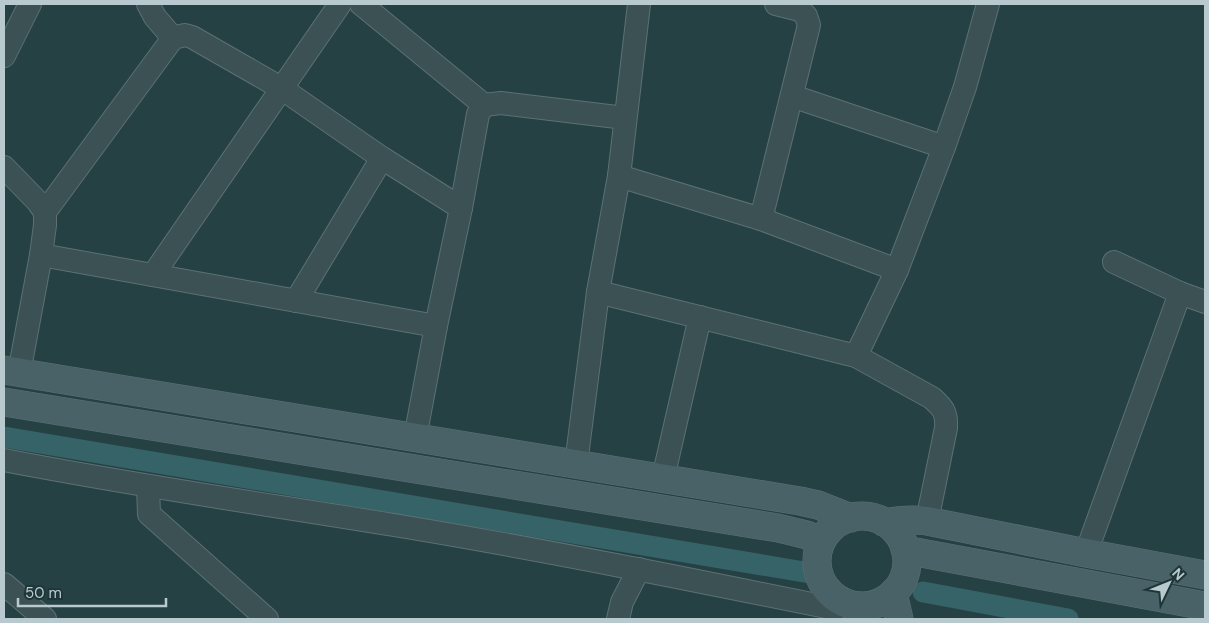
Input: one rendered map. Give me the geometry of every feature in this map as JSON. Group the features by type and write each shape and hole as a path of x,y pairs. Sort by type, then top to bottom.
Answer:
{"street":[{"path":"4,56 30,4"},
{"path":"148,4 155,17 172,38"},
{"path":"153,275 340,4"},
{"path":"361,4 484,105 501,103 625,118"},
{"path":"576,464 598,292 619,176 639,4"},
{"path":"762,219 808,25 806,16 800,10 776,4"},
{"path":"856,356 897,270 944,147 966,87 988,4"},
{"path":"45,212 172,38 185,35 192,37 281,88 382,158 461,208"},
{"path":"792,96 944,147"},
{"path":"415,438 478,114 484,105"},
{"path":"296,301 382,158"},
{"path":"4,167 38,202 45,212 41,256 11,372 800,501 826,508 851,518"},
{"path":"619,176 762,219 897,270"},
{"path":"41,256 436,326"},
{"path":"1114,262 1180,293 1205,302"},
{"path":"598,292 856,356 932,398 941,406 946,416 946,428 927,521"},
{"path":"1086,553 1180,293"},
{"path":"663,478 700,316"},
{"path":"4,402 778,528 821,542"},
{"path":"4,460 74,474 408,528 639,569 835,607"},
{"path":"148,486 149,514 267,619"},
{"path":"862,516 874,518 885,523 894,530 905,550 905,574 900,584 893,593 878,603 861,606 838,600 835,607 818,574 818,552 821,542 828,531 838,523 851,518 862,516"},
{"path":"885,523 899,520 927,521 1086,553 1204,571"},
{"path":"905,550 1205,606"},
{"path":"618,619 622,602 639,569"},
{"path":"4,584 44,619"},
{"path":"893,593 899,619"}],"waterway":[{"path":"4,437 810,573"},
{"path":"923,592 1068,619"}]}
